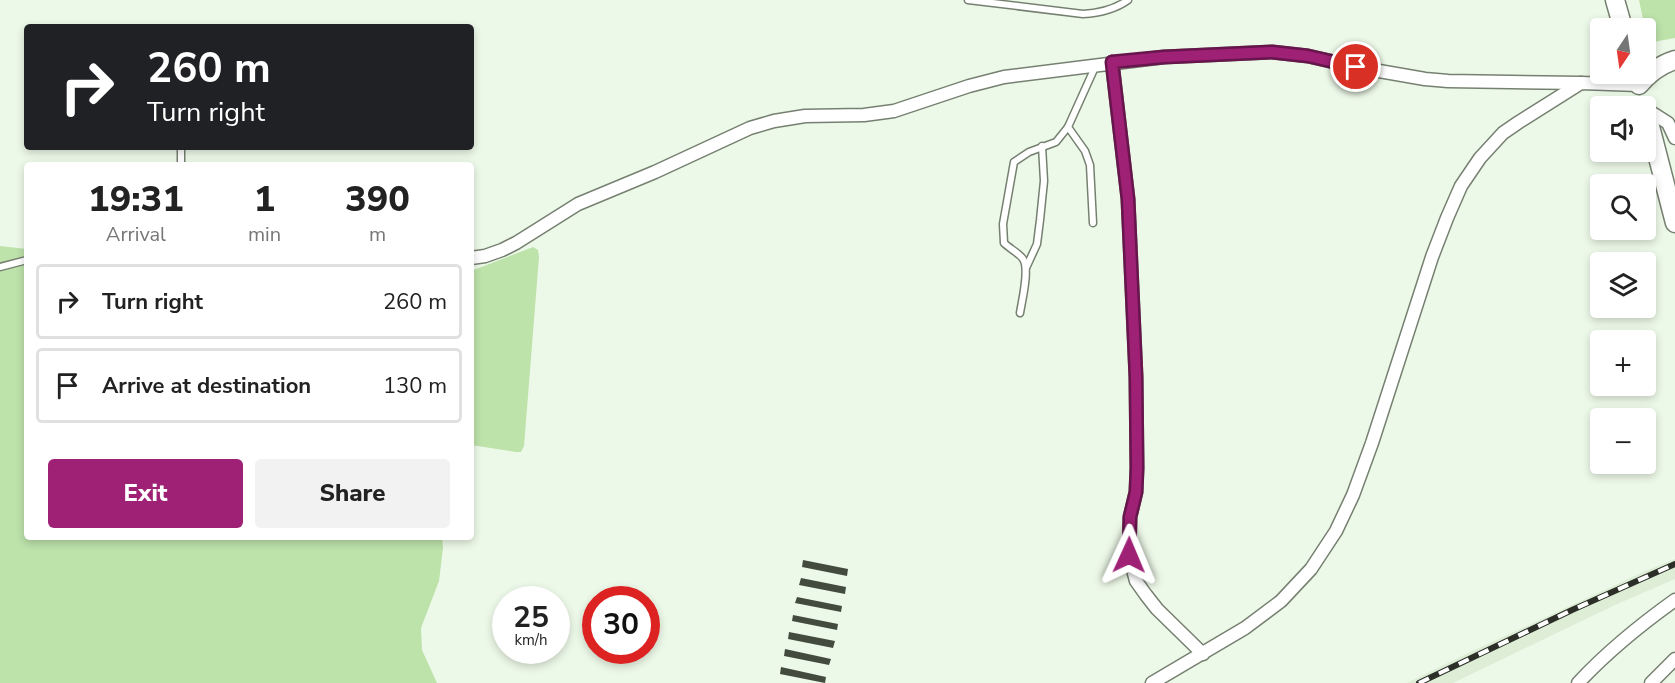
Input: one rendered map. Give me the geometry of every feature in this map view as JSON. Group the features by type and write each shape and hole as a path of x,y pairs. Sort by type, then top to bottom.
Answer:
{"main road":[{"path":"1615,0 1620,18"},
{"path":"1656,68 1675,60"},
{"path":"1656,151 1675,223"}],"street":[{"path":"474,258 502,250 578,204 758,126 805,116 876,114 894,111 1004,77 1164,57 1272,52 1308,56 1425,79 1590,82"},
{"path":"1112,62 1128,199 1136,377 1137,468 1136,492 1129,525 1129,555 1136,581 1146,595 1203,654"},
{"path":"1152,683 1245,628 1281,601 1311,569 1336,531 1353,495 1432,257 1447,218 1469,172 1503,133 1581,83"},
{"path":"1656,116 1668,123 1675,138"},
{"path":"1578,683 1605,655 1675,600"},
{"path":"1651,683 1675,658"}],"lane":[{"path":"968,0 1083,14 1111,10 1128,0"},
{"path":"1026,268 1022,257 1004,243 1003,224 1014,162 1029,152 1056,142 1068,127 1096,64"},
{"path":"1068,127 1085,151 1090,165 1093,223"},
{"path":"1020,313 1026,268 1037,244 1044,181 1042,146"},
{"path":"0,267 24,261"}],"shaded area":[{"path":"1675,559 1675,579 1615,605 1453,683 1407,683 1643,572"}],"green space":[{"path":"1639,0 1675,0 1675,38 1656,42 1656,18 1643,18"},
{"path":"0,246 24,249 24,540 442,540 439,581 421,628 422,650 437,683 0,683"},
{"path":"533,247 538,250 524,446 521,452 474,445 474,270"}],"building":[{"path":"803,560 848,569 847,576 802,567"},
{"path":"801,578 846,587 845,594 799,585"},
{"path":"797,597 842,606 841,612 795,603"},
{"path":"793,615 838,624 837,630 792,621"},
{"path":"789,632 835,641 833,648 788,639"},
{"path":"785,649 831,659 829,665 784,656"},
{"path":"781,667 826,677 825,683 780,674"}],"railway":[{"path":"1419,683 1675,564"}],"route":[{"path":"1129,555 1130,517 1136,492 1137,468 1136,377 1128,199 1112,62 1272,52 1308,56 1356,67"}]}
